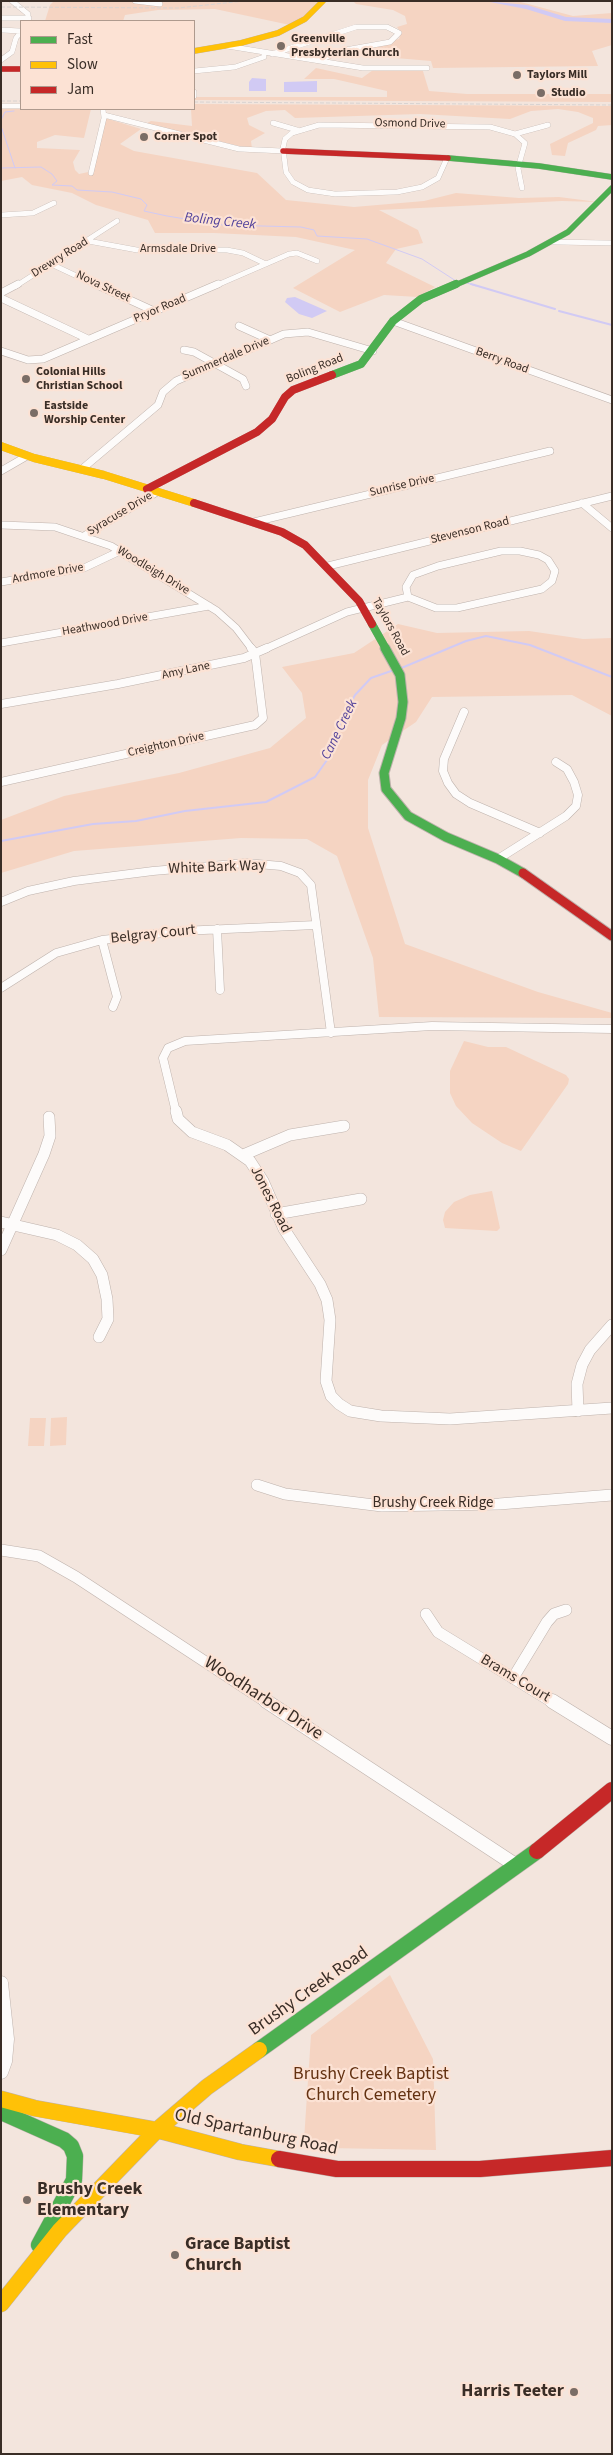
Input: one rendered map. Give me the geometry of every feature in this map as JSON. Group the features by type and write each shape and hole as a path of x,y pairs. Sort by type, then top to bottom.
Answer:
{"street":[{"path":"1,18 28,20 28,14 12,1"},
{"path":"135,1 160,4"},
{"path":"195,51 227,46 267,36 288,28 312,14 323,1"},
{"path":"272,54 358,26 387,27 399,33 390,42 345,50 319,60"},
{"path":"1,30 20,31"},
{"path":"1,60 12,52 16,38 20,32"},
{"path":"227,46 367,68 427,68"},
{"path":"195,71 235,67 264,57 264,53"},
{"path":"1,69 20,69"},
{"path":"1,106 20,106"},
{"path":"91,173 104,112 125,122 239,149 447,158 519,164 612,177"},
{"path":"273,123 297,130"},
{"name":"Osmond Drive","path":"297,130 327,124 433,124 486,126 515,134"},
{"path":"522,188 519,177 519,164 526,145 515,134 548,125"},
{"path":"297,130 285,139 283,152 286,172 293,182 308,190 336,194 398,192 422,187 438,178 447,158"},
{"name":"Boling Road","path":"152,490 250,436 272,419 288,394 358,366 373,350 392,321 405,310 426,297 552,242 573,229 612,188"},
{"path":"1,215 33,213 54,203"},
{"name":"Drewry Road","path":"1,293 51,264 117,221"},
{"name":"Armsdale Drive","path":"88,240 137,250 227,250 243,253 266,264"},
{"path":"552,242 612,243"},
{"name":"Pryor Road","path":"1,351 26,360 37,360 295,253 317,261"},
{"name":"Nova Street","path":"51,264 154,311"},
{"path":"1,298 88,339"},
{"name":"Berry Road","path":"392,321 612,400"},
{"path":"239,326 270,340"},
{"name":"Summerdale Drive","path":"82,469 158,405 163,392 176,381 284,334 308,332 373,350"},
{"path":"184,350 194,352 243,379 246,386"},
{"name":"Taylors Road","path":"1,446 27,456 82,469 254,522 299,540 328,566 354,594 398,671 403,702 401,718 386,762 384,773 386,789 408,816 446,837 498,859 538,882 612,936"},
{"name":"Sunrise Drive","path":"254,522 550,451"},
{"path":"1,471 27,456"},
{"name":"Syracuse Drive","path":"84,536 152,490"},
{"name":"Stevenson Road","path":"328,566 612,496"},
{"path":"582,503 612,528"},
{"name":"Woodleigh Drive","path":"1,525 45,526 84,536 120,551 209,606 236,628 254,653"},
{"name":"Ardmore Drive","path":"1,582 84,568 120,551"},
{"path":"520,551 539,555 548,560 555,571 552,581 542,589 457,608 436,608 408,597 406,587 408,580 420,571 501,552 520,551"},
{"name":"Amy Lane","path":"1,704 226,662 254,653 347,612 408,597"},
{"name":"Heathwood Drive","path":"1,643 209,606"},
{"name":"Creighton Drive","path":"1,782 258,724 263,718 254,653"},
{"path":"464,712 444,759 443,771 448,783 456,794 470,803 540,833"},
{"path":"498,859 566,816 576,806 578,795 574,782 567,769 556,762"},
{"name":"White Bark Way","path":"1,902 28,892 74,881 154,871 246,863 281,866 300,874 311,885 332,1033"},
{"name":"Belgray Court","path":"1,988 56,953 75,946 102,940 217,929 316,925"},
{"path":"217,929 220,990"},
{"path":"102,940 117,996 113,1007"},
{"name":"Jones Road","path":"612,1029 452,1026 181,1042 166,1050 163,1058 174,1111 180,1123 192,1132 227,1145 243,1155 258,1173 276,1214 324,1292 330,1320 326,1382 331,1396 339,1404 355,1412 410,1418 482,1419 612,1408"},
{"path":"1,1250 6,1223 44,1154 50,1136 49,1117"},
{"path":"243,1155 290,1135 344,1126"},
{"path":"276,1214 361,1199"},
{"path":"6,1223 57,1235 77,1245 93,1259 102,1275 107,1299 108,1319 99,1336"},
{"path":"578,1411 577,1384 582,1364 590,1350 611,1326"},
{"name":"Brushy Creek Ridge","path":"257,1485 285,1494 382,1506 499,1504 612,1495"},
{"name":"Woodharbor Drive","path":"1,1550 39,1556 76,1576 517,1866"},
{"path":"513,1678 554,1614 566,1610"},
{"name":"Brams Court","path":"426,1614 438,1632 612,1738"},
{"name":"Brushy Creek Road","path":"157,2130 207,2087 517,1866 568,1828 612,1790"},
{"path":"1,1983 7,2039 5,2061 1,2072"},
{"path":"1,2098 34,2108 157,2130"},
{"path":"1,2112 64,2140 71,2146 74,2156 74,2180 18,2282"},
{"name":"Old Spartanburg Road","path":"1,2304 60,2230 157,2130 240,2152 337,2169 480,2169 612,2158"}],"green space":[{"path":"54,1 320,1 302,19 290,25 215,9 158,10 125,15 123,20 45,20 50,5"},
{"path":"353,1 517,1 573,16 612,13 612,45 592,51 598,66 433,68 431,61 372,56 378,52 373,46 399,39 401,33 397,27 407,24 405,16 393,10 356,4"},
{"path":"316,68 362,78 373,70 422,68 429,91 467,94 612,94 612,102 195,100 195,97 387,97 387,91 334,79 304,79"},
{"path":"1,103 20,103 20,110 91,110 84,138 55,135 37,142 37,148 80,150 73,162 75,170 79,174 93,171 105,118 141,129 120,144 134,151 257,173 286,200 354,207 424,201 456,193 519,198 559,197 598,202 562,201 379,210 418,230 423,243 396,249 386,263 435,287 418,297 384,295 340,312 293,288 355,250 296,237 214,233 155,233 148,220 96,205 72,193 32,185 22,177 1,181"},
{"path":"195,104 612,106 612,125 598,126 596,130 568,143 565,156 552,155 550,144 593,123 593,118 578,112 558,109 531,111 510,119 420,114 295,118 285,110 266,111 247,118 249,125 265,133 251,141 252,149 145,124 151,121 192,126 191,110 195,110"},
{"path":"398,624 437,633 529,631 583,639 612,638 612,716 572,695 432,697 416,722 382,745 368,780 368,828 405,944 538,992 612,1013 612,1018 379,1017 373,958 337,856 307,839 241,838 74,851 1,873 1,820 64,796 179,773 270,748 306,718 302,693 282,667 354,653"},
{"path":"464,1041 488,1047 506,1047 566,1075 569,1079 568,1084 521,1151 502,1143 472,1123 456,1106 450,1093 450,1071"},
{"path":"492,1191 500,1228 497,1231 445,1228 443,1220 445,1212 454,1202 470,1195"},
{"path":"67,1417 66,1445 50,1446 51,1418"},
{"path":"30,1418 46,1418 44,1446 28,1446"},
{"name":"Brushy Creek Baptist Church Cemetery","path":"390,1975 433,2059 436,2150 328,2148 304,2140 311,2035"}],"shaded area":[{"path":"252,78 266,79 266,91 249,91 249,82"},
{"path":"317,81 317,92 284,92 284,82"},
{"path":"295,297 327,311 312,318 299,314 285,302 287,298"}],"waterway":[{"path":"489,1 527,7 565,19 612,21"},
{"path":"1,120 5,112 14,111"},
{"path":"1,126 15,168"},
{"name":"Boling Creek","path":"15,168 41,167 52,174 57,181 52,185 72,186 77,190 112,192 141,199 147,205 144,211 167,216 223,225 301,227 314,230 317,236 367,239 422,259 456,281"},
{"name":"Boling Creek","path":"1,168 15,168"},
{"name":"Boling Creek","path":"467,283 476,286"},
{"name":"Boling Creek","path":"471,284 555,309"},
{"name":"Boling Creek","path":"559,311 612,325"},
{"name":"Cane Creek","path":"399,669 466,641 486,636 530,645 612,677"},
{"name":"Cane Creek","path":"1,841 93,824 136,821 185,811 266,802 315,777 327,760 338,735 340,723 355,695 371,678 394,670"}],"railway":[{"path":"1,7 178,8 244,1"},
{"path":"1,101 20,101"},
{"path":"195,102 612,105"}],"traffic: fast":[{"path":"448,158 539,166 612,177"},
{"path":"332,375 361,364 393,321 421,299 528,254 568,232 612,188"},
{"path":"372,624 400,675 403,702 401,718 384,773 386,789 408,816 446,837 498,859 523,873"},
{"path":"259,2050 537,1851"},
{"path":"1,2112 64,2140 71,2146 75,2156 74,2180 39,2245"}],"traffic: slow":[{"path":"195,51 241,43 278,33 305,19 323,1"},
{"path":"1,446 34,458 104,475 194,503"},
{"path":"1,2304 60,2230 157,2130 207,2087 259,2050"},
{"path":"1,2099 34,2108 157,2130 240,2152 279,2159"}],"traffic: jam":[{"path":"1,69 20,69"},
{"path":"283,151 448,158"},
{"path":"147,489 257,432 272,419 285,397 293,390 332,375"},
{"path":"194,503 282,532 305,545 359,601 372,624"},
{"path":"523,873 612,936"},
{"path":"537,1851 612,1790"},
{"path":"279,2159 337,2169 480,2169 612,2158"}],"place":[{"name":"Greenville Presbyterian Church","path":"281,46"},
{"name":"Taylors Mill","path":"517,75"},
{"name":"Studio","path":"541,93"},
{"name":"Corner Spot","path":"144,137"},
{"name":"Colonial Hills Christian School","path":"26,379"},
{"name":"Eastside Worship Center","path":"34,413"},
{"name":"Brushy Creek Elementary","path":"27,2200"},
{"name":"Grace Baptist Church","path":"175,2255"},
{"name":"Harris Teeter","path":"574,2392"}]}
